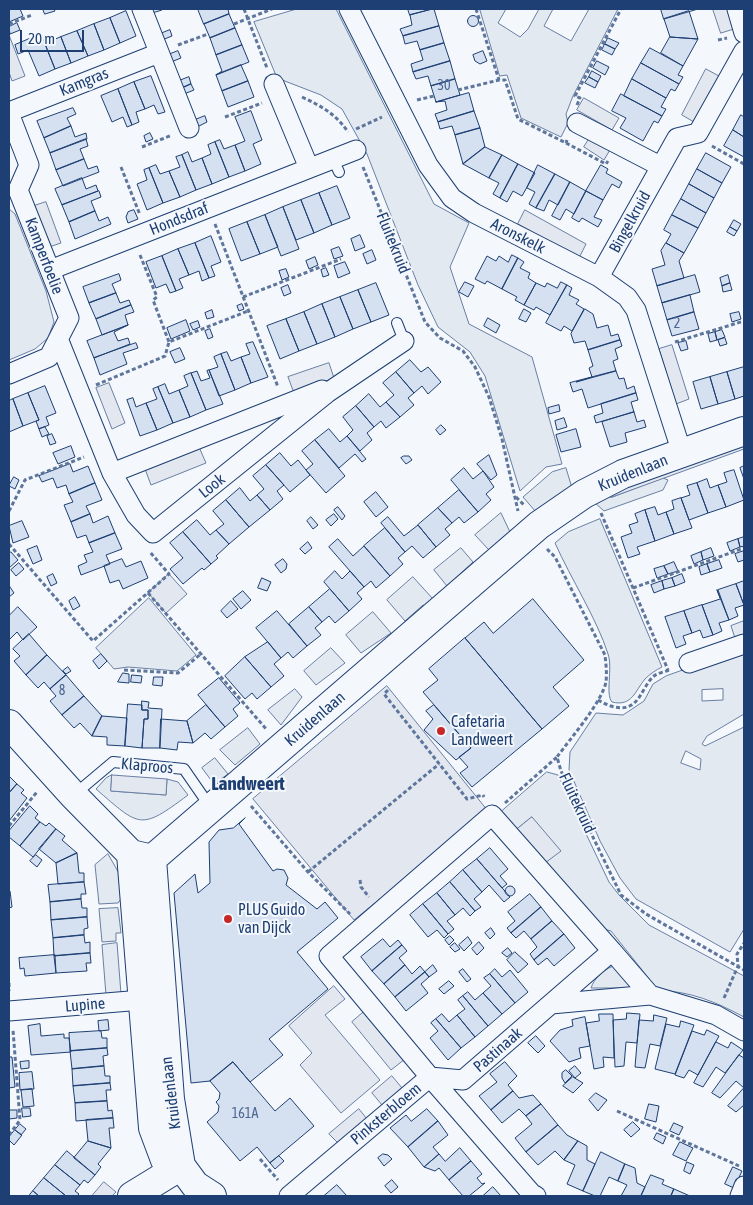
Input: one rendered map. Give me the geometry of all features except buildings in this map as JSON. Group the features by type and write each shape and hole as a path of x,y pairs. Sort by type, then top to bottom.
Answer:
{"street":[{"path":"142,9 189,128"},
{"name":"Aronskelk","path":"349,9 405,105 428,165 452,198 474,213 599,277 627,297 636,310 682,453"},
{"path":"698,133 744,51"},
{"name":"Kamgras","path":"9,112 159,53"},
{"path":"276,90 309,168"},
{"name":"Kamperfoelie","path":"9,112 29,165 14,192 50,270 69,318 59,342 49,357 9,374"},
{"path":"577,123 660,166"},
{"name":"Bingelkruid","path":"599,277 677,138 698,133"},
{"name":"Hondsdraf","path":"50,270 309,168 336,166 356,150"},
{"name":"Look","path":"147,526 153,532 327,393 404,341"},
{"path":"59,342 81,391 112,473 136,515 147,526"},
{"name":"Look","path":"112,473 322,390 327,393"},
{"name":"Kruidenlaan","path":"181,1166 152,999 141,857 217,804 531,531 584,494 623,474 744,432"},
{"path":"689,663 744,644"},
{"path":"9,724 73,795 141,857"},
{"path":"430,1077 329,956 494,813 650,995"},
{"name":"Pastinaak","path":"430,1077 463,1080 612,952"},
{"path":"551,1004 650,995 716,1015 744,1031"},
{"name":"Lupine","path":"10,1011 152,999"},
{"name":"Pinksterbloem","path":"290,1195 430,1077 532,1194 536,1196"},
{"path":"132,1196 181,1166 195,1186 212,1196"},
{"path":"740,1196 744,1186"}],"lane":[{"path":"397,323 404,341"},
{"name":"Klaproos","path":"73,795 113,762 184,769 217,804"}],"path":[{"path":"244,9 276,90"},
{"path":"234,24 272,9"},
{"path":"476,9 499,80"},
{"path":"458,90 505,80 518,119 566,143 577,123 569,118 580,98 575,96 621,9"},
{"path":"9,24 32,15"},
{"path":"159,53 208,34"},
{"path":"224,117 276,90 320,105 338,118 349,133 405,105 434,96"},
{"path":"142,146 189,128"},
{"path":"698,133 706,143 744,164"},
{"name":"Fluitekruid","path":"356,150 425,322 440,338 463,351 475,367 489,397 516,497"},
{"path":"120,167 147,232"},
{"path":"214,222 272,371"},
{"path":"81,391 164,356 169,342 153,300 157,297 138,252"},
{"path":"243,297 341,259"},
{"path":"169,342 248,311"},
{"path":"674,342 744,320"},
{"path":"9,511 25,480 103,449"},
{"path":"584,494 602,514 668,670"},
{"path":"9,544 93,642 169,574 145,547 147,526"},
{"path":"633,588 744,548"},
{"name":"Fluitekruid","path":"555,558 605,655 606,684 598,700 557,757 562,771 621,895 646,914 744,970"},
{"path":"148,592 202,653 257,720 283,747"},
{"path":"124,670 178,673 202,653"},
{"path":"598,700 612,708 622,709 630,706 639,699 654,676 689,663"},
{"path":"377,665 393,684 384,694 439,764 467,799 483,795 494,813 557,757"},
{"path":"308,872 439,764"},
{"path":"9,826 38,792"},
{"path":"217,804 234,814 251,805 308,872 355,918"},
{"path":"716,1015 738,966 737,954 744,943"},
{"path":"9,1135 20,1120 10,1011"},
{"path":"617,1111 744,1169"},
{"path":"260,1159 290,1195"}],"shaded area":[{"path":"297,9 336,9 434,204 469,223 450,267 469,324 532,357 562,464 546,467 520,491 485,376 470,352 438,327 418,285 367,154 342,109 321,95 277,78 254,22"},
{"path":"480,9 506,9 498,23 520,37 528,29 539,9 553,9 544,26 571,41 589,9 618,9 573,96 566,114 568,123 561,137 521,118 507,75 500,76"},
{"path":"713,9 728,9 734,29 721,33"},
{"path":"9,35 25,76 12,81 9,72"},
{"path":"706,69 719,76 694,122 682,115"},
{"path":"584,98 619,118 612,130 577,110"},
{"path":"591,136 611,148 604,160 584,147"},
{"path":"46,202 61,243 49,247 34,206"},
{"path":"9,209 15,214 46,291 54,322 48,338 35,349 9,360"},
{"path":"525,210 586,244 579,258 518,224"},
{"path":"672,345 689,399 676,404 659,349"},
{"path":"329,363 334,378 294,393 288,377"},
{"path":"109,383 125,423 112,429 96,388"},
{"path":"744,442 744,449 612,497 604,496 616,488"},
{"path":"199,447 206,463 151,485 145,469"},
{"path":"566,468 572,488 536,512 523,497 552,472"},
{"path":"663,478 668,480 663,490 604,511 594,502 604,496 612,497"},
{"path":"501,513 510,532 489,550 475,535"},
{"path":"600,519 662,667 645,679 629,700 619,703 612,702 610,698 610,666 603,641 591,613 555,543 568,532"},
{"path":"461,548 473,562 447,586 434,570"},
{"path":"169,574 187,594 166,613 148,593"},
{"path":"413,577 433,599 405,621 387,600"},
{"path":"149,598 196,655 177,671 128,667 114,669 96,648"},
{"path":"373,612 391,633 361,653 346,635"},
{"path":"744,621 744,638 736,641 731,626"},
{"path":"331,648 345,663 316,685 304,671"},
{"path":"740,650 744,654 744,714 707,736 702,744 705,746 744,727 744,929 730,952 636,899 620,878 600,841 569,770 570,752 596,713 623,715 644,701 653,684 666,676","holes":["723,689 723,700 702,701 702,690","686,751 701,759 700,770 681,763"]},
{"path":"387,686 488,811 354,920 253,799"},
{"path":"295,689 302,697 281,725 268,710"},
{"path":"248,728 260,744 235,765 220,750"},
{"path":"215,758 228,774 214,784 202,768"},
{"path":"547,772 558,775 609,882 619,895 649,925 744,976 744,1017 702,998 658,990 611,931 600,928 545,863 532,817 516,830 501,812"},
{"path":"112,775 111,791 166,795 167,779 178,782 188,795 160,815 140,820 122,811 96,789 106,778"},
{"path":"112,775 167,779 166,795 111,791"},
{"path":"532,817 561,851 545,863 516,830"},
{"path":"108,854 120,875 123,896 118,903 99,904 95,865"},
{"path":"118,908 121,933 116,933 116,941 102,942 99,909"},
{"path":"117,943 121,994 106,995 102,945"},
{"path":"617,965 631,982 629,988 591,988 601,974"},
{"path":"334,986 345,999 325,1015 380,1080 341,1113 300,1065 312,1053 289,1026"},
{"path":"365,1011 405,1059 391,1070 352,1022"},
{"path":"392,1076 402,1088 382,1105 372,1093"},
{"path":"359,1109 367,1119 338,1143 329,1134"},
{"path":"104,1182 116,1192 112,1196 92,1196"}],"place":[{"name":"Cafetaria Landweert","path":"441,731"},
{"name":"PLUS Guido van Dijck","path":"228,919"}],"district":[{"name":"Landweert","path":"248,784"}]}
